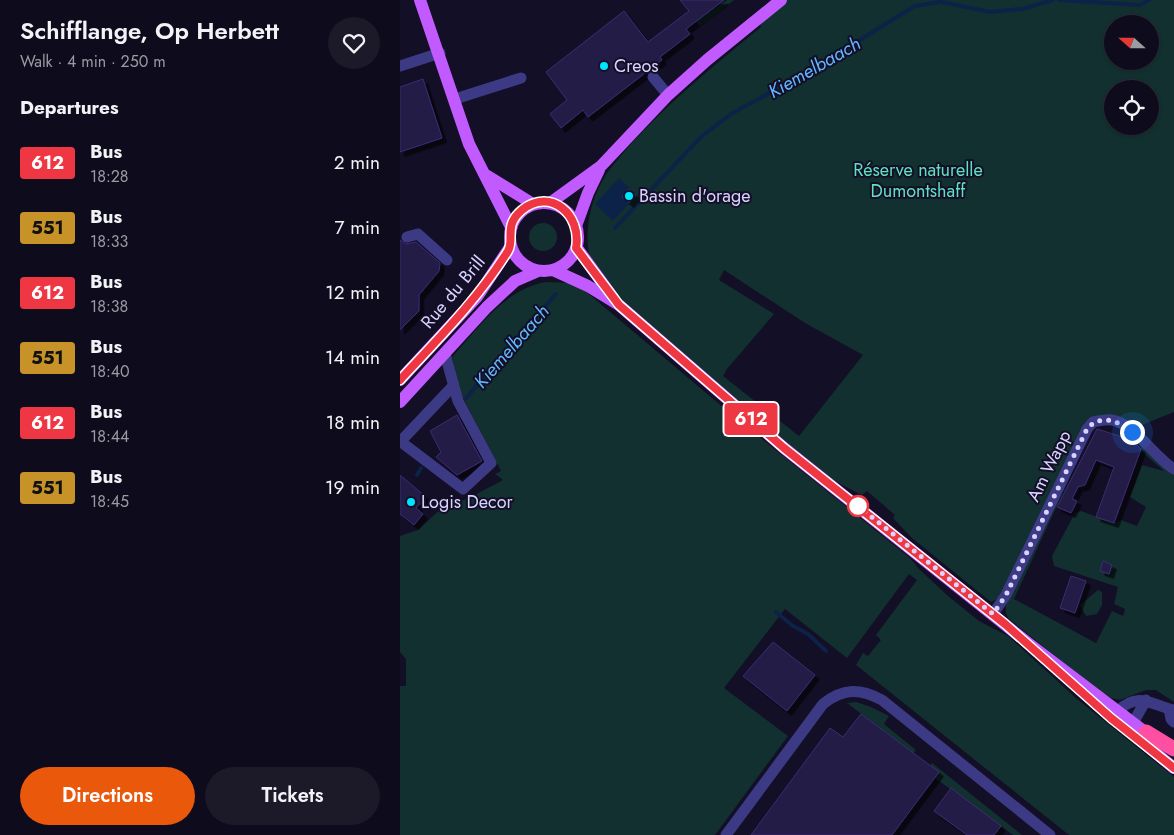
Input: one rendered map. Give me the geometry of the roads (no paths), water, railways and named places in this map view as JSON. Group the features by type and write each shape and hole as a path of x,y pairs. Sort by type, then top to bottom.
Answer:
{"highway":[{"path":"1140,728 1174,749"}],"main road":[{"path":"420,0 440,53 469,144 511,227"},
{"path":"550,203 602,166 668,95 723,46 781,0"},
{"path":"576,226 588,193 602,166"},
{"path":"485,175 532,204"},
{"path":"550,203 566,211 576,226 578,237 572,258 564,266 554,270 538,272 521,263 510,247 511,227 515,217 532,204 550,203"},
{"name":"Rue du Brill","path":"400,380 477,297 510,247"},
{"path":"576,248 619,305"},
{"path":"554,270 588,286 619,305 754,422 993,614 1111,718 1174,768"},
{"name":"Rue du Brill","path":"400,402 515,281 538,272"},
{"path":"1028,644 1174,755"}],"street":[{"path":"400,66 440,53"},
{"path":"653,77 668,95"},
{"path":"455,99 521,78"},
{"path":"407,237 418,234 447,260"},
{"path":"445,354 458,401 491,463 463,489 400,441 453,386"},
{"name":"Am Wapp","path":"993,614 1006,595 1087,429 1093,422 1111,419 1120,422 1145,441 1164,462 1174,469"},
{"path":"726,835 823,704 833,696 852,691 871,694 882,700 1050,835"},
{"path":"1140,728 1146,700"},
{"path":"1118,711 1130,702 1146,700 1172,709 1171,719 1174,722"}],"water":[{"path":"619,178 637,195 613,221 595,204"}],"waterway":[{"name":"Kiemelbaach","path":"615,228 701,137 731,114 799,77 915,6 941,2 990,12 1022,9 1053,0"},
{"name":"Kiemelbaach","path":"1059,0 1140,5 1149,0"},
{"name":"Kiemelbaach","path":"466,398 556,294"},
{"name":"Kiemelbaach","path":"417,475 421,468"},
{"path":"776,612 793,626 808,634 826,651"}],"place":[{"name":"Creos","path":"604,66"},
{"name":"Bassin d'orage","path":"629,196"},
{"name":"Logis Decor","path":"411,502"}],"park label":[{"name":"Réserve naturelle Dumontshaff","path":"918,180"}]}
